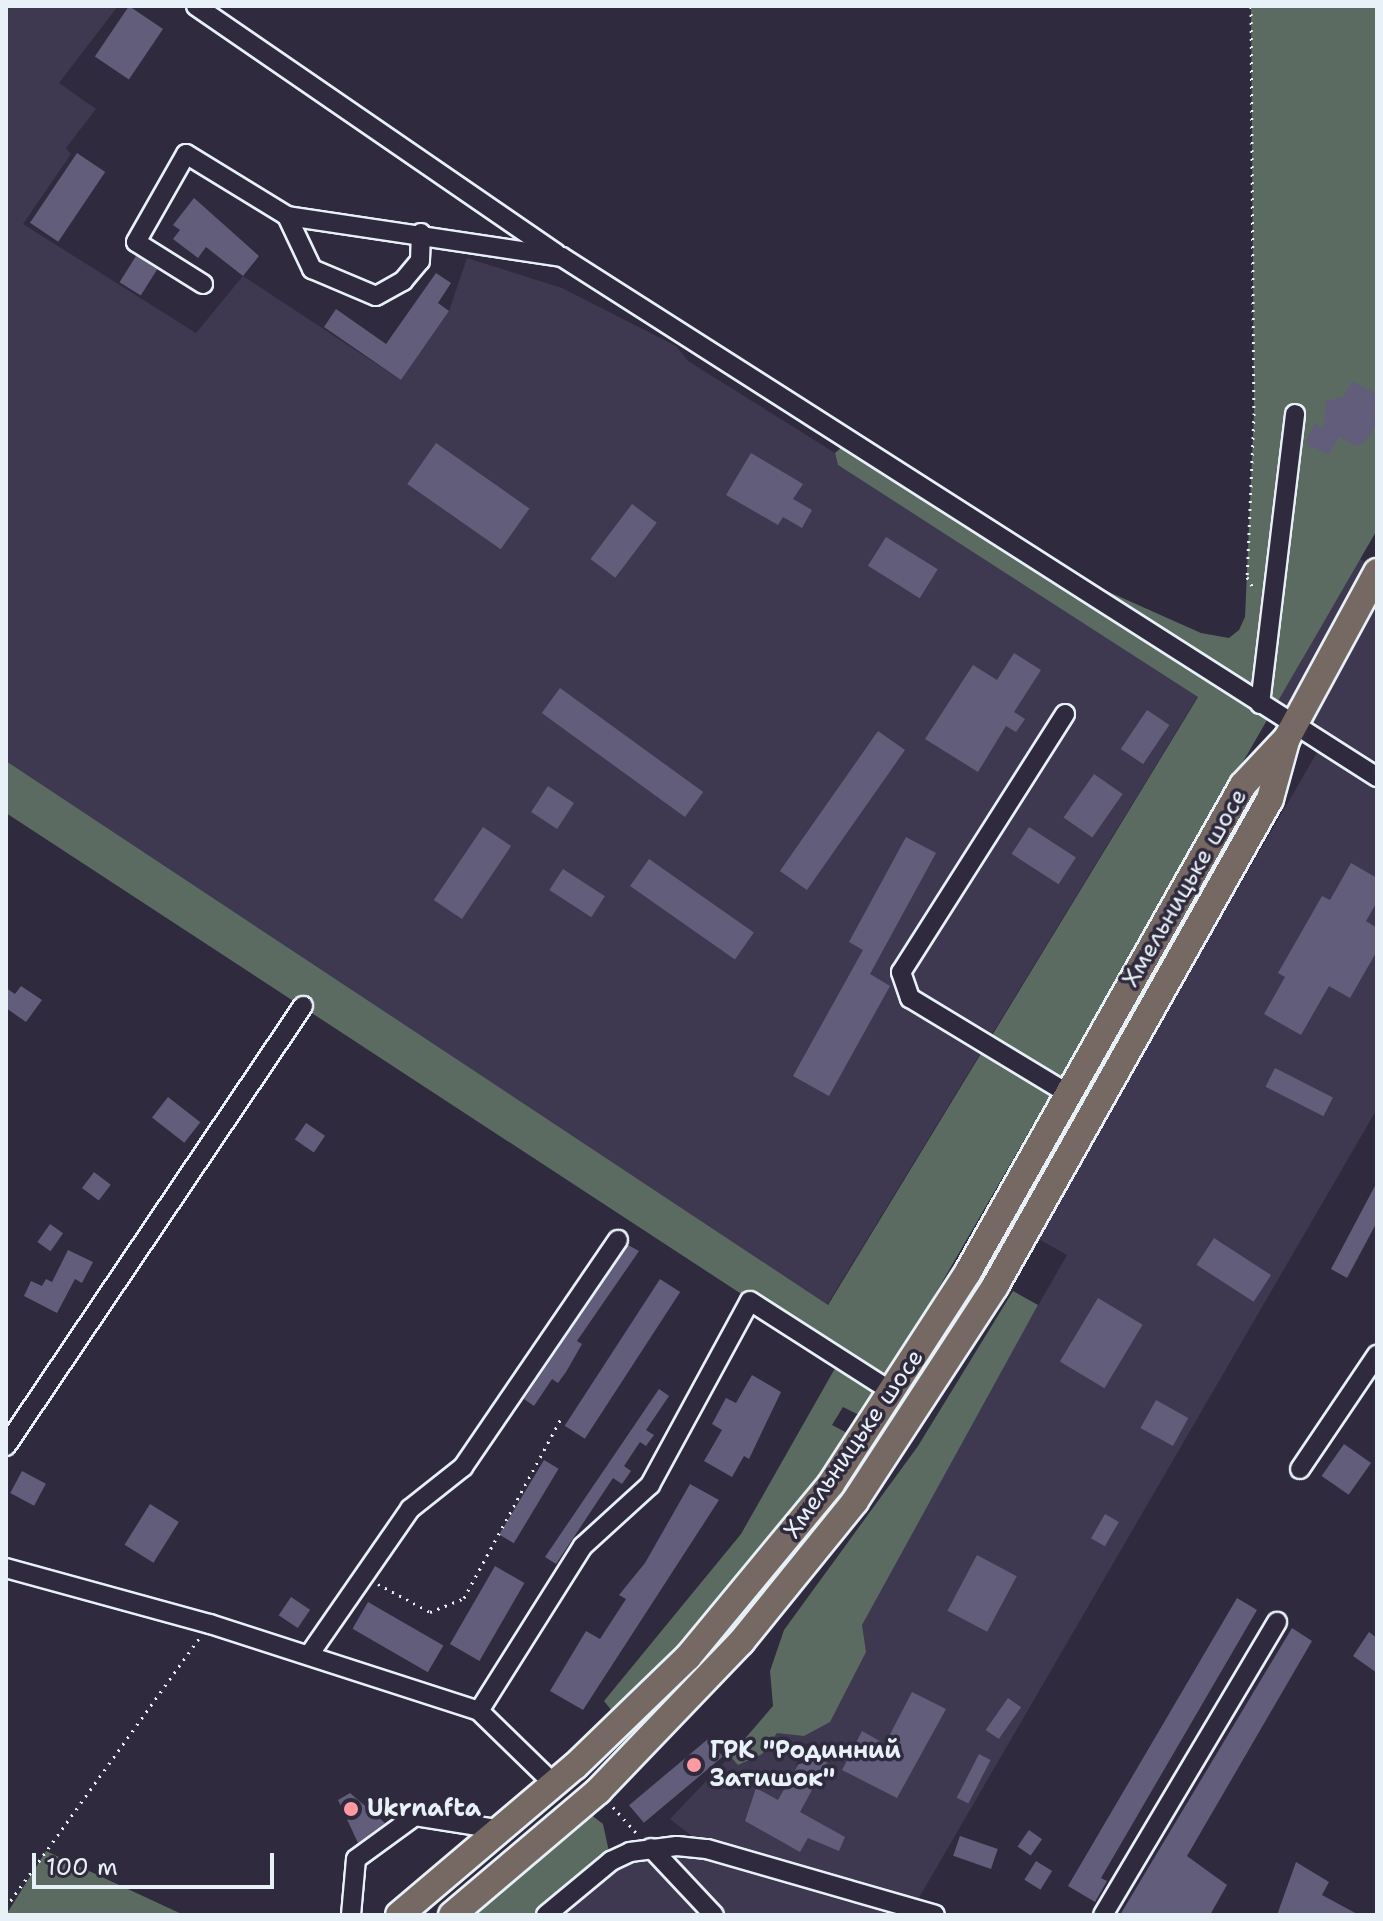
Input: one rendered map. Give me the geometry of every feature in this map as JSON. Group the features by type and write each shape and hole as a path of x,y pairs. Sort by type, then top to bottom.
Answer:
{"highway":[{"path":"1291,732 1377,572"},
{"name":"Хмельницьке шосе","path":"399,1915 554,1784 721,1622 894,1393 1243,785 1291,732"},
{"name":"Хмельницьке шосе","path":"452,1915 577,1809 783,1595 905,1431 995,1286 1270,799 1291,732"},
{"path":"554,1784 577,1809"}],"street":[{"path":"196,6 562,257 1260,704 1291,732 1377,777"},
{"path":"203,284 136,242 186,154 287,216 421,233 562,257"},
{"path":"287,216 312,269 376,296 403,281 420,261 421,233"},
{"path":"1260,704 1295,414"},
{"path":"1065,714 901,972 910,998 1067,1093"},
{"path":"6,1446 303,1006"},
{"path":"309,1655 410,1509 463,1467 618,1240"},
{"path":"479,1711 583,1546 650,1485 750,1301 894,1393"},
{"path":"1300,1469 1377,1355"},
{"path":"6,1568 210,1624 479,1711 554,1784"},
{"path":"1103,1915 1277,1622"},
{"path":"351,1915 356,1859 415,1816 502,1830"},
{"path":"546,1915 611,1861 651,1848 707,1849 935,1915"},
{"path":"651,1848 714,1915"}],"path":[{"path":"1251,6 1254,413 1247,577 1270,615"},
{"path":"364,1576 430,1612 464,1598 562,1417"},
{"path":"6,1907 210,1624"},
{"path":"609,1803 625,1821"}],"shaded area":[{"path":"6,6 118,6 59,83 96,109 66,148 71,154 23,224 196,333 243,276 401,380 449,311 467,258 562,288 676,346 688,361 835,453 838,465 1198,696 827,1305 6,761"},
{"path":"1377,332 1360,559 1377,570 1377,1109 913,1908 935,1915 546,1915 611,1861 706,1847 670,1819 775,1709 799,1722 1067,1255 1035,1237 1322,744 1272,712 1307,651"}],"green space":[{"path":"1251,6 1377,6 1377,530 882,1386 6,813 6,761 828,1305 1198,697 838,465 835,453 849,441 1026,555 1201,633 1229,638 1239,630 1245,617 1254,413"},
{"path":"1013,1291 1038,1305 862,1625 866,1652 830,1722 804,1736 777,1733 762,1754 738,1765 730,1756 773,1706 770,1671 784,1630 918,1446"},
{"path":"838,1363 879,1390 861,1416 843,1407 832,1425 849,1434 824,1472 708,1617 612,1711 604,1701 741,1534"},
{"path":"590,1814 603,1824 611,1861 546,1915 467,1915"},
{"path":"46,1851 173,1910 184,1915 6,1915"}],"building":[{"path":"129,6 163,29 129,79 95,57"},
{"path":"77,153 105,172 58,242 30,223"},
{"path":"194,198 259,256 243,276 206,247 198,258 173,239 180,230 173,225"},
{"path":"136,256 157,269 141,296 120,282"},
{"path":"436,273 451,283 438,303 449,311 401,380 324,327 336,309 386,344"},
{"path":"1353,381 1377,395 1377,423 1364,444 1356,446 1339,436 1329,455 1305,443 1315,424 1324,428 1326,401 1343,397"},
{"path":"436,443 529,508 501,549 407,484"},
{"path":"751,453 803,484 793,499 812,510 802,528 783,517 778,525 726,495"},
{"path":"632,504 657,523 615,578 590,559"},
{"path":"886,537 938,569 920,598 868,566"},
{"path":"1014,653 1041,670 1014,712 1025,719 1016,732 1006,726 978,772 925,739 973,665 997,680"},
{"path":"560,688 703,792 685,817 542,713"},
{"path":"1147,710 1169,725 1143,764 1121,749"},
{"path":"878,731 905,750 807,890 780,871"},
{"path":"1094,774 1123,794 1092,837 1064,817"},
{"path":"548,786 574,803 557,829 531,812"},
{"path":"483,827 511,846 462,919 434,900"},
{"path":"1029,827 1076,857 1059,884 1012,854"},
{"path":"906,837 936,853 870,974 890,986 829,1096 793,1076 863,950 849,942"},
{"path":"649,859 754,932 735,959 630,886"},
{"path":"1351,863 1377,878 1377,902 1366,921 1377,928 1377,951 1350,998 1329,986 1301,1035 1264,1014 1285,977 1278,973 1322,896 1330,900"},
{"path":"563,869 605,896 591,917 549,890"},
{"path":"21,986 42,1000 26,1022 6,1008 6,988 15,994"},
{"path":"1275,1068 1333,1098 1323,1116 1265,1087"},
{"path":"168,1097 200,1122 184,1143 152,1117"},
{"path":"306,1123 325,1136 314,1152 295,1140"},
{"path":"94,1172 111,1185 99,1201 82,1188"},
{"path":"1377,1182 1377,1222 1347,1278 1331,1269"},
{"path":"50,1224 63,1233 50,1251 37,1242"},
{"path":"1214,1238 1271,1275 1254,1302 1197,1265"},
{"path":"628,1245 639,1251 577,1341 582,1344 566,1372 558,1383 552,1379 534,1406 524,1399"},
{"path":"68,1250 93,1262 82,1283 75,1279 57,1313 24,1296 31,1281 42,1286 46,1279 52,1282"},
{"path":"660,1279 680,1292 585,1439 565,1426"},
{"path":"1098,1298 1143,1325 1104,1388 1060,1361"},
{"path":"752,1375 781,1392 749,1459 744,1456 732,1477 704,1461 722,1430 712,1424 726,1398 736,1403"},
{"path":"659,1389 669,1396 646,1430 654,1435 646,1446 640,1442 624,1466 631,1471 622,1484 613,1478 556,1564 545,1557"},
{"path":"1156,1400 1188,1418 1173,1446 1140,1428"},
{"path":"1344,1444 1371,1463 1349,1495 1322,1476"},
{"path":"544,1460 559,1469 514,1543 499,1535"},
{"path":"22,1471 46,1484 34,1506 10,1493"},
{"path":"690,1484 719,1500 583,1710 550,1691 586,1631 600,1639 626,1599 619,1595 645,1563"},
{"path":"150,1504 179,1522 153,1563 125,1545"},
{"path":"1105,1514 1119,1522 1105,1546 1091,1538"},
{"path":"977,1555 1017,1576 987,1632 947,1611"},
{"path":"495,1566 524,1583 479,1661 450,1644"},
{"path":"291,1597 310,1610 298,1628 279,1615"},
{"path":"1237,1598 1257,1610 1101,1878 1107,1881 1095,1902 1068,1886"},
{"path":"368,1602 443,1646 428,1672 353,1629"},
{"path":"1292,1628 1312,1641 1187,1856 1227,1885 1210,1915 1120,1915"},
{"path":"1369,1632 1377,1638 1377,1673 1353,1656"},
{"path":"912,1692 946,1709 897,1798 842,1770 862,1731 885,1744"},
{"path":"1008,1698 1021,1707 999,1739 986,1730"},
{"path":"708,1739 723,1757 644,1823 629,1805"},
{"path":"809,1746 830,1757 800,1812 845,1837 839,1851 808,1838 800,1852 745,1821 756,1788 778,1800"},
{"path":"979,1754 991,1760 968,1804 957,1798"},
{"path":"350,1793 385,1823 358,1843 338,1800"},
{"path":"1029,1830 1042,1839 1031,1856 1018,1846"},
{"path":"960,1836 998,1849 991,1869 953,1856"},
{"path":"1036,1861 1052,1871 1040,1890 1024,1880"},
{"path":"1296,1862 1329,1882 1322,1895 1359,1915 1277,1915"}],"place":[{"name":"ГРК \"Родинний Затишок\"","path":"694,1765"},
{"name":"Ukrnafta","path":"351,1809"}]}
